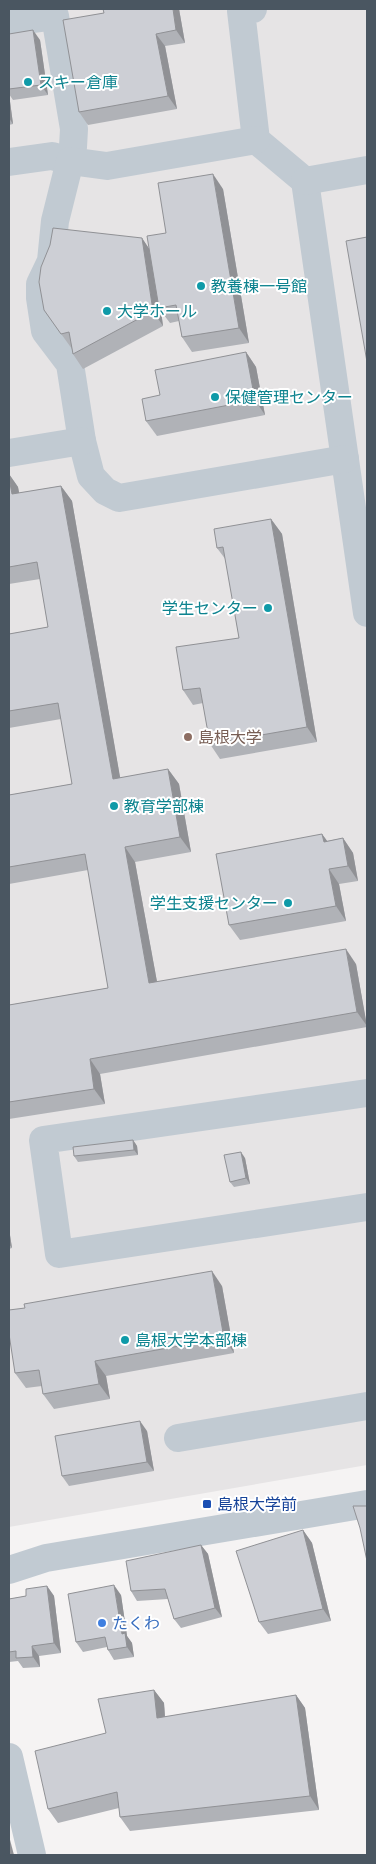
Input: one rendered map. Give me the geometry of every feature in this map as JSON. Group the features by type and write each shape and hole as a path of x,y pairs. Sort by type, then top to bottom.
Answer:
{"street":[{"path":"253,9 241,11 256,140 305,181 367,613"},
{"path":"9,22 55,16 74,129 73,147 55,221 51,261 40,284 40,298 45,331 70,364 82,441 90,476 105,491 119,498 345,459"},
{"path":"9,162 52,156 70,161 107,166 256,140"},
{"path":"305,181 367,170"},
{"path":"9,453 82,441"},
{"path":"367,1093 43,1140 59,1254 367,1207"},
{"path":"178,1438 367,1406"},
{"path":"9,1570 46,1558 367,1504"},
{"path":"9,1757 32,1855"}],"shaded area":[{"name":"島根大学","path":"9,9 367,9 367,1465 9,1527"}],"building":[{"path":"103,9 173,9 176,30 156,34 168,96 79,112 63,20 104,13"},
{"name":"スキー倉庫","path":"33,30 41,85 9,89 9,34"},
{"name":"教養棟一号館","path":"213,174 239,328 182,337 176,305 159,308 147,236 166,233 158,183"},
{"name":"大学ホール","path":"53,228 142,238 153,311 73,354 69,332 61,334 44,310 39,282 41,267 50,245"},
{"path":"367,237 367,362 346,241"},
{"path":"246,352 255,400 146,421 142,399 160,395 155,370"},
{"name":"教育学部棟","path":"9,478 12,494 61,486 113,779 168,769 180,837 125,847 149,983 346,949 357,1012 90,1059 94,1089 9,1102 9,1005 108,988 85,854 9,867 9,795 72,784 58,703 9,711 9,634 48,627 37,562 9,567"},
{"name":"学生センター","path":"271,519 307,727 210,744 200,688 183,690 176,647 239,638 223,547 217,548 214,529"},
{"name":"学生支援センター","path":"322,834 324,842 343,838 348,866 329,869 336,906 229,925 216,854"},
{"path":"133,1140 134,1150 74,1156 73,1147"},
{"path":"241,1152 246,1178 230,1182 224,1155"},
{"name":"島根大学本部棟","path":"212,1271 224,1338 95,1361 99,1384 43,1394 39,1370 15,1373 9,1334 9,1310 25,1308 24,1304"},
{"path":"140,1421 147,1462 62,1476 55,1436"},
{"path":"353,1506 367,1506 367,1561 360,1528"},
{"path":"303,1530 323,1609 259,1622 236,1551"},
{"path":"201,1545 215,1608 174,1619 165,1589 131,1591 126,1561"},
{"name":"たくわ","path":"114,1585 122,1634 125,1633 127,1647 108,1650 105,1637 76,1642 68,1594"},
{"path":"47,1586 54,1643 32,1646 33,1657 16,1658 16,1651 9,1652 9,1599 26,1596 26,1589"},
{"path":"154,1690 157,1718 296,1695 310,1796 120,1817 117,1792 48,1809 35,1751 106,1733 98,1699"}],"place":[{"name":"スキー倉庫","path":"28,82"},
{"name":"教養棟一号館","path":"201,286"},
{"name":"大学ホール","path":"107,311"},
{"name":"保健管理センター","path":"215,397"},
{"name":"学生センター","path":"268,608"},
{"name":"島根大学","path":"188,737"},
{"name":"教育学部棟","path":"114,806"},
{"name":"学生支援センター","path":"288,903"},
{"name":"島根大学本部棟","path":"125,1340"},
{"name":"島根大学前","path":"207,1504"},
{"name":"たくわ","path":"102,1623"}]}
